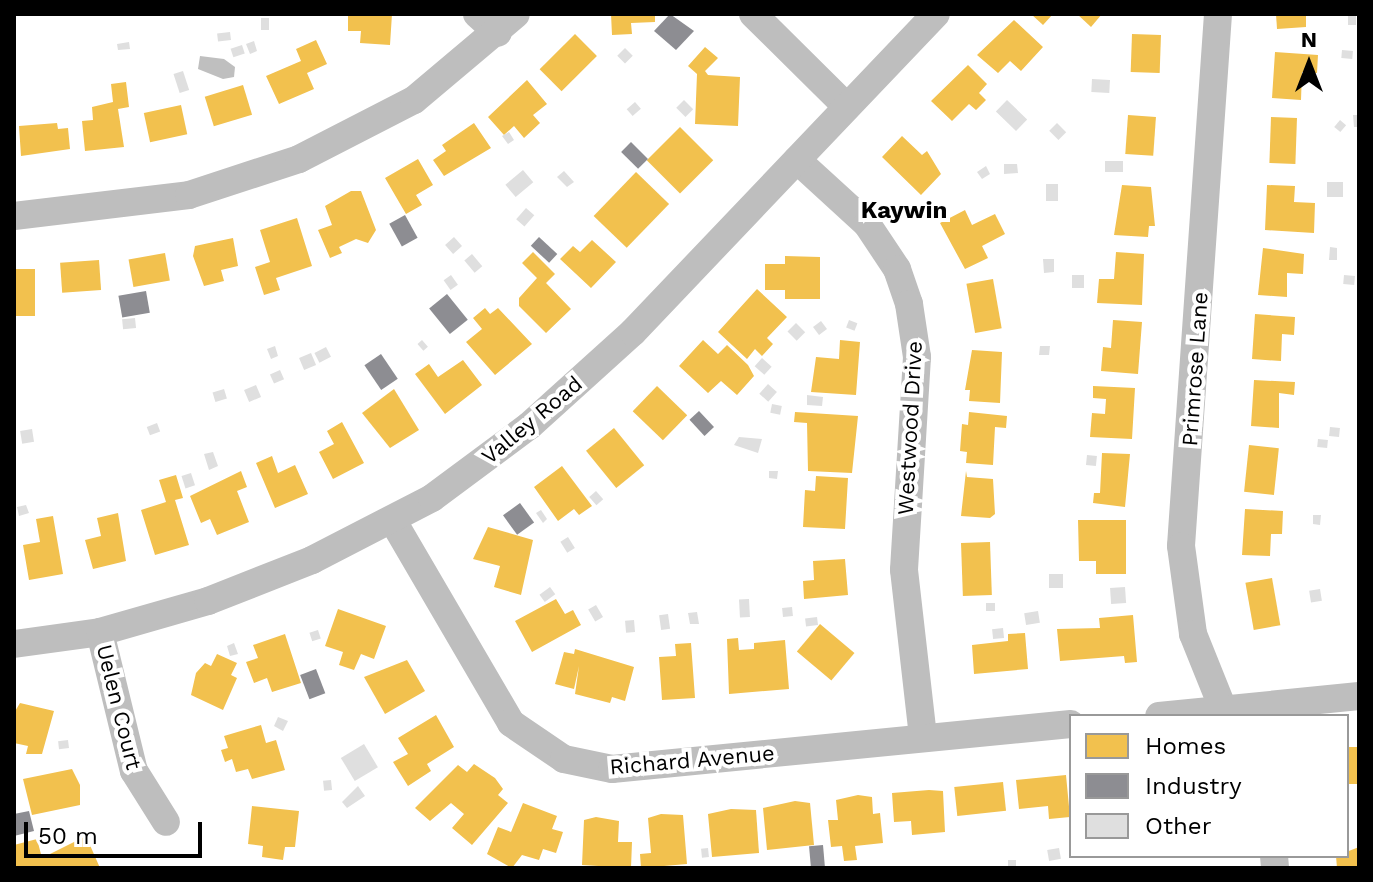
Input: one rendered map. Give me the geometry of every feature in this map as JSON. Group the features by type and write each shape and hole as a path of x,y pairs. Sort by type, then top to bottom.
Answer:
{"street":[{"path":"477,14 507,24"},
{"path":"753,14 847,107"},
{"name":"Valley Road","path":"14,644 100,632 208,601 393,521 529,426 633,332 936,14"},
{"name":"Primrose Lane","path":"1218,14 1181,546 1193,634 1224,713"},
{"path":"14,216 189,195 299,159 414,100 507,24"},
{"name":"Westwood Drive","path":"797,160 867,224 897,269 909,304 917,357 904,570 923,738"},
{"name":"Richard Avenue","path":"393,521 511,723 564,759 612,769 1069,724"},
{"name":"Uelen Court","path":"100,632 134,771 166,822"},
{"path":"1202,714 1359,696"}],"shaded area":[{"path":"200,56 224,59 235,67 234,77 223,79 198,69"}],"building: Homes":[{"path":"348,14 392,14 390,45 360,43 361,31 348,31"},
{"path":"611,14 655,14 655,22 631,23 632,34 612,35"},
{"path":"1031,14 1053,14 1043,25"},
{"path":"1077,14 1102,14 1091,27"},
{"path":"1276,14 1306,14 1306,27 1277,29"},
{"path":"1014,20 1043,47 1021,71 1010,61 998,73 977,55"},
{"path":"575,34 597,56 562,91 540,69"},
{"path":"1132,34 1161,35 1160,73 1131,72"},
{"path":"316,40 327,64 307,73 314,89 279,104 266,76 301,61 296,49"},
{"path":"705,47 718,58 705,71 708,75 740,77 738,126 695,124 697,74 688,66"},
{"path":"1275,52 1318,55 1317,73 1302,72 1301,100 1272,98"},
{"path":"968,65 987,84 979,93 986,100 976,110 969,104 952,121 931,101"},
{"path":"527,80 547,104 533,115 540,123 524,138 514,126 504,135 488,117"},
{"path":"126,82 129,107 118,109 124,147 85,151 82,121 93,120 92,107 113,102 111,84"},
{"path":"243,85 252,115 214,126 205,97"},
{"path":"181,105 187,134 150,142 144,113"},
{"path":"1128,115 1156,117 1153,156 1125,154"},
{"path":"1271,117 1297,118 1295,164 1269,163"},
{"path":"57,123 58,129 68,128 70,149 21,156 19,126"},
{"path":"474,123 491,148 444,176 433,160 446,151 442,145"},
{"path":"680,127 713,160 680,193 647,160"},
{"path":"902,136 922,155 927,151 941,174 921,195 882,157"},
{"path":"418,159 433,185 416,195 422,205 406,214 385,178"},
{"path":"636,172 669,204 627,248 594,216"},
{"path":"1122,185 1151,187 1155,226 1149,226 1148,237 1114,235"},
{"path":"1267,185 1295,186 1294,202 1315,203 1314,233 1265,230"},
{"path":"351,191 361,191 376,230 368,243 356,239 339,247 342,253 330,258 318,230 332,225 325,206"},
{"path":"965,210 972,225 995,214 1005,234 982,246 988,258 965,269 940,223"},
{"path":"297,218 312,266 276,278 280,290 264,295 255,267 270,262 260,230"},
{"path":"233,238 238,266 221,270 224,281 204,286 193,256 195,246"},
{"path":"592,240 616,262 591,288 560,259 573,246 580,252"},
{"path":"1263,248 1304,254 1303,274 1287,273 1287,297 1258,295"},
{"path":"533,252 555,274 546,283 571,309 546,333 519,306 519,298 537,278 522,263"},
{"path":"1116,252 1144,254 1142,305 1097,303 1099,279 1114,279"},
{"path":"165,253 170,281 133,287 129,259"},
{"path":"785,256 820,257 820,299 785,299 785,290 765,290 765,264 785,264"},
{"path":"99,260 101,290 62,293 60,263"},
{"path":"14,269 35,269 35,316 14,316"},
{"path":"993,279 1002,328 975,333 966,284"},
{"path":"757,289 787,317 767,338 773,344 762,356 755,349 747,359 718,332"},
{"path":"485,308 490,314 498,308 532,344 495,375 466,342 482,329 473,318"},
{"path":"1255,314 1295,317 1294,335 1282,334 1281,361 1252,359"},
{"path":"1113,320 1142,322 1138,374 1101,371 1103,347 1111,348"},
{"path":"703,340 718,354 727,345 748,365 754,376 737,395 721,381 708,393 679,366"},
{"path":"840,340 860,342 856,395 811,392 816,357 839,359"},
{"path":"972,350 1002,352 1000,403 969,401 970,390 965,390"},
{"path":"463,360 482,385 445,414 415,374 429,364 438,377"},
{"path":"1254,380 1295,382 1294,395 1279,393 1279,428 1251,426"},
{"path":"657,386 687,415 663,440 633,411"},
{"path":"1093,386 1135,388 1132,439 1090,437 1092,413 1105,414 1106,399 1093,398"},
{"path":"394,389 419,430 390,448 362,413"},
{"path":"795,412 858,416 852,473 808,471 807,423 794,422"},
{"path":"969,412 1007,416 1006,428 995,427 993,465 966,463 967,452 960,451 962,424 968,425"},
{"path":"342,422 364,463 333,479 319,452 334,444 327,431"},
{"path":"614,428 644,465 616,488 586,451"},
{"path":"1249,445 1279,448 1274,495 1244,492"},
{"path":"1102,453 1130,454 1125,507 1093,503 1094,493 1100,493"},
{"path":"272,456 278,473 295,465 308,494 275,508 256,463"},
{"path":"562,466 592,506 579,515 574,509 558,521 534,487"},
{"path":"241,471 247,487 237,491 249,522 217,535 210,519 201,523 190,496"},
{"path":"966,471 967,477 993,479 995,514 990,518 961,516"},
{"path":"176,475 183,498 175,500 189,545 155,555 141,510 166,502 159,480"},
{"path":"816,476 848,478 845,529 803,527 805,490 815,491"},
{"path":"1245,509 1283,511 1282,534 1271,534 1270,556 1242,555"},
{"path":"118,513 126,561 93,569 85,540 101,536 97,518"},
{"path":"53,516 63,574 29,580 23,545 40,542 36,519"},
{"path":"1078,520 1126,520 1126,574 1096,574 1096,561 1079,561"},
{"path":"488,527 533,540 521,595 494,587 500,566 473,559"},
{"path":"990,542 992,595 963,596 961,543"},
{"path":"845,559 848,595 804,599 803,581 814,580 813,561"},
{"path":"1272,578 1280,625 1254,630 1245,583"},
{"path":"556,599 565,614 573,610 581,625 532,652 515,621"},
{"path":"338,609 386,626 374,659 361,654 354,670 339,665 343,652 325,646"},
{"path":"1133,615 1137,662 1125,663 1124,656 1060,661 1057,629 1100,628 1099,618"},
{"path":"820,624 854,653 831,681 797,652"},
{"path":"1025,633 1028,669 974,674 972,645 1008,641 1008,634"},
{"path":"285,634 301,683 272,692 267,678 254,683 246,662 258,658 253,645"},
{"path":"738,638 739,650 754,649 754,643 785,640 789,689 729,694 727,639"},
{"path":"691,643 695,698 662,700 659,657 676,656 675,644"},
{"path":"575,649 634,667 625,701 612,697 610,703 575,694 579,666 574,689 555,684 564,652 574,654"},
{"path":"217,654 237,663 231,675 237,678 223,710 191,695 196,673 205,663 211,666"},
{"path":"407,660 425,691 385,714 364,677"},
{"path":"20,703 54,711 42,754 26,754 28,746 14,743 14,713"},
{"path":"436,715 454,747 427,764 431,771 408,786 393,762 408,754 398,738"},
{"path":"261,725 266,743 276,740 285,770 252,779 248,769 236,772 232,759 225,762 221,750 228,748 224,736"},
{"path":"1349,747 1359,747 1359,784 1349,784"},
{"path":"474,764 495,778 503,789 498,795 508,803 472,845 452,828 464,814 451,803 430,821 415,808 458,765 467,772"},
{"path":"72,769 80,785 80,805 32,815 23,779"},
{"path":"1066,775 1069,817 1049,819 1048,806 1019,809 1016,780"},
{"path":"1003,782 1006,811 957,816 954,787"},
{"path":"943,791 945,832 912,835 911,821 894,822 892,793"},
{"path":"858,795 872,797 873,814 880,813 883,843 855,846 857,860 844,861 842,846 831,847 828,820 838,820 836,800"},
{"path":"795,801 810,803 814,845 767,850 763,808"},
{"path":"523,803 557,816 552,829 563,832 556,853 543,849 539,860 522,855 512,868 487,854 498,827 511,832"},
{"path":"252,806 299,811 295,847 285,847 283,860 262,857 263,846 248,844"},
{"path":"731,809 756,810 759,853 712,857 708,814"},
{"path":"661,814 683,815 687,864 641,868 640,854 651,853 648,818"},
{"path":"596,817 619,821 618,842 632,842 631,868 582,865 584,820"},
{"path":"86,836 100,868 15,866 14,845 37,839 42,858"},
{"path":"1359,847 1359,868 1337,868 1336,858 1349,858 1349,851"}],"building: Industry":[{"path":"670,14 694,31 676,50 654,31"},
{"path":"631,142 648,159 638,169 621,152"},
{"path":"405,215 418,238 402,246 389,224"},
{"path":"539,237 557,254 549,263 531,246"},
{"path":"146,291 150,313 122,318 118,296"},
{"path":"447,294 468,320 450,334 429,308"},
{"path":"381,354 398,379 381,390 364,365"},
{"path":"699,411 714,427 704,436 689,420"},
{"path":"520,503 534,522 517,535 503,515"},
{"path":"316,669 325,693 309,699 300,675"},
{"path":"29,811 34,831 14,836 14,814"},
{"path":"823,845 825,868 811,868 809,846"}],"building: Other":[{"path":"1348,14 1356,14 1356,25 1348,25"},
{"path":"261,18 269,18 269,30 261,30"},
{"path":"230,32 231,40 218,42 217,34"},
{"path":"254,41 257,51 250,54 246,44"},
{"path":"129,42 130,49 118,50 117,44"},
{"path":"242,45 245,54 233,57 231,49"},
{"path":"625,48 633,56 625,64 617,56"},
{"path":"1342,50 1353,51 1352,59 1341,58"},
{"path":"183,71 189,90 180,93 173,74"},
{"path":"1092,79 1110,80 1109,93 1091,92"},
{"path":"684,100 693,109 685,117 676,108"},
{"path":"1007,100 1027,119 1016,131 996,112"},
{"path":"635,102 641,109 633,116 627,109"},
{"path":"1353,115 1359,115 1359,127 1354,127"},
{"path":"1340,120 1346,125 1340,132 1334,127"},
{"path":"1057,123 1066,132 1058,140 1049,131"},
{"path":"509,132 514,140 508,144 502,136"},
{"path":"1105,161 1123,161 1123,172 1105,172"},
{"path":"1004,164 1017,164 1018,173 1004,174"},
{"path":"986,166 990,174 982,179 977,172"},
{"path":"523,170 533,182 516,197 505,185"},
{"path":"564,171 574,182 567,187 557,177"},
{"path":"1327,182 1343,182 1343,197 1327,197"},
{"path":"1046,184 1058,184 1058,201 1046,201"},
{"path":"526,208 534,215 524,227 516,219"},
{"path":"454,237 462,246 453,254 445,245"},
{"path":"1330,247 1337,248 1337,260 1329,260"},
{"path":"472,254 482,266 475,273 464,260"},
{"path":"1043,259 1054,259 1054,272 1044,273"},
{"path":"451,275 458,285 451,290 444,280"},
{"path":"1072,275 1084,275 1084,288 1072,288"},
{"path":"1344,275 1355,276 1354,285 1343,284"},
{"path":"135,318 136,328 123,329 122,319"},
{"path":"849,320 857,323 855,331 846,327"},
{"path":"821,321 827,329 819,335 813,327"},
{"path":"796,323 805,332 797,341 788,331"},
{"path":"422,340 428,347 423,351 417,344"},
{"path":"275,346 278,356 271,359 267,349"},
{"path":"1040,346 1050,346 1049,355 1039,355"},
{"path":"326,347 331,357 319,363 314,353"},
{"path":"311,353 316,365 304,370 299,358"},
{"path":"762,358 772,367 764,375 755,366"},
{"path":"280,370 284,379 274,384 270,374"},
{"path":"768,384 777,392 768,402 759,394"},
{"path":"256,385 261,397 249,402 244,390"},
{"path":"224,389 227,399 215,402 213,393"},
{"path":"807,395 823,397 822,406 807,405"},
{"path":"772,404 782,406 780,415 770,413"},
{"path":"157,423 160,431 150,435 147,427"},
{"path":"1330,427 1340,428 1339,437 1329,436"},
{"path":"32,429 34,442 22,444 20,431"},
{"path":"739,437 762,439 758,453 734,445"},
{"path":"1318,439 1328,440 1327,448 1317,447"},
{"path":"213,452 218,466 209,470 204,454"},
{"path":"1087,455 1097,456 1096,466 1086,465"},
{"path":"769,471 778,471 777,479 769,478"},
{"path":"191,473 195,485 186,488 181,476"},
{"path":"596,491 603,499 596,505 589,497"},
{"path":"26,505 29,513 19,516 17,507"},
{"path":"541,510 547,519 543,523 536,513"},
{"path":"1313,515 1321,515 1320,525 1313,524"},
{"path":"568,537 575,548 567,553 560,542"},
{"path":"1049,574 1063,574 1063,588 1049,588"},
{"path":"550,587 555,594 545,602 539,595"},
{"path":"1125,587 1126,603 1111,604 1110,588"},
{"path":"1320,589 1322,601 1311,603 1309,591"},
{"path":"749,599 750,617 740,617 739,600"},
{"path":"986,603 995,603 995,611 986,611"},
{"path":"596,605 603,617 595,622 588,610"},
{"path":"792,607 793,616 783,617 782,608"},
{"path":"1038,611 1040,623 1026,625 1024,613"},
{"path":"697,612 699,624 690,624 688,613"},
{"path":"668,614 670,629 661,630 659,615"},
{"path":"817,617 818,625 806,626 805,618"},
{"path":"634,620 635,632 626,633 625,621"},
{"path":"1003,628 1004,638 993,639 992,629"},
{"path":"318,630 321,639 312,641 309,633"},
{"path":"234,643 238,654 230,656 227,646"},
{"path":"278,717 288,721 283,731 274,726"},
{"path":"68,740 69,748 59,749 58,741"},
{"path":"364,744 378,767 355,781 341,758"},
{"path":"331,780 332,790 324,791 323,781"},
{"path":"358,786 365,796 347,808 342,802"},
{"path":"708,848 709,857 702,858 701,849"},
{"path":"1059,848 1061,859 1049,861 1047,850"},
{"path":"1008,860 1016,860 1016,868 1008,868"}],"district":[{"name":"Kaywin","path":"904,211"}]}
